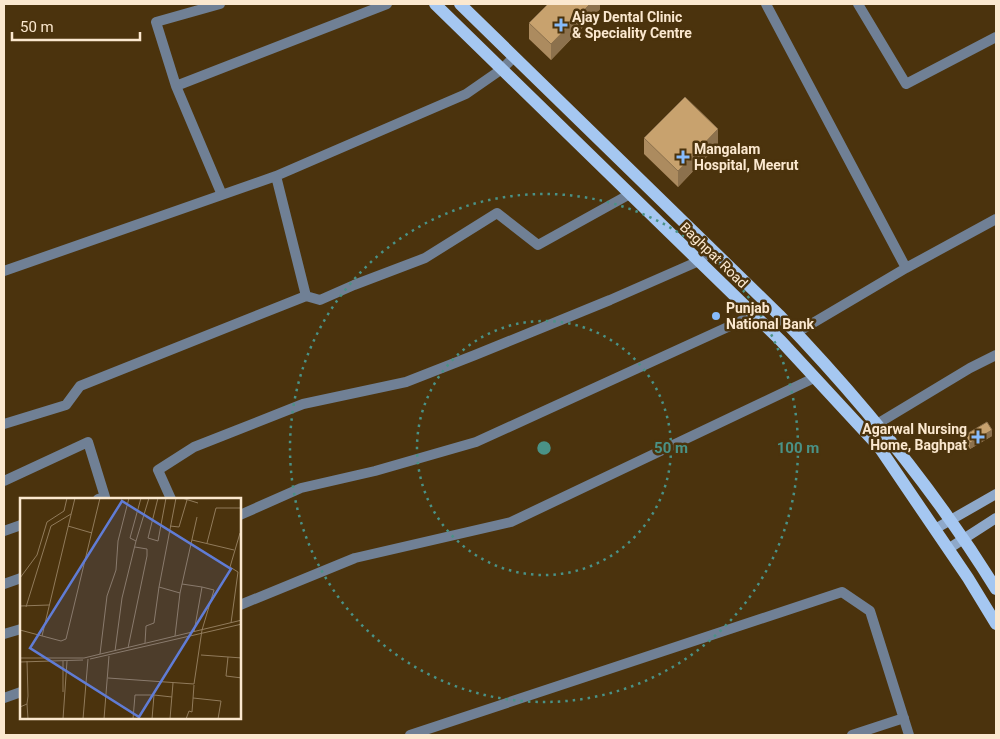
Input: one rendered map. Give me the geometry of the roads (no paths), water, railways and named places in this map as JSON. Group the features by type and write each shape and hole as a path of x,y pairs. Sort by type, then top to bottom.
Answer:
{"main road":[{"name":"Baghpat Road","path":"435,4 754,315 879,447 995,619"},
{"path":"460,4 712,250 829,368 921,478 965,538 996,589"},
{"path":"935,529 996,494"},
{"path":"948,549 996,518"}],"street":[{"path":"220,4 156,22 176,86 222,194"},
{"path":"176,86 386,4"},
{"path":"766,4 906,268"},
{"path":"858,4 906,84 996,37"},
{"path":"4,271 276,176 466,94 502,69 514,57"},
{"path":"276,176 306,296"},
{"path":"4,424 66,405 80,386 306,296 320,300 425,258 498,212 538,245 630,194"},
{"path":"796,333 906,268 996,220"},
{"path":"171,498 158,470 194,448 303,404 406,382 601,304 699,262 712,250"},
{"path":"241,515 301,488 375,471 476,442 754,315"},
{"path":"877,424 970,368 996,355"},
{"path":"241,606 355,558 511,522 814,378"},
{"path":"4,481 88,442 105,497 102,498"},
{"path":"4,531 20,525"},
{"path":"4,584 20,578"},
{"path":"410,735 842,592 870,611 909,735"},
{"path":"4,634 20,629"},
{"path":"4,698 20,692"},
{"path":"852,735 904,718"}],"place":[{"name":"Ajay Dental Clinic & Speciality Centre","path":"561,25"},
{"name":"Mangalam Hospital, Meerut","path":"683,157"},
{"name":"Punjab National Bank","path":"716,316"},
{"name":"Agarwal Nursing Home, Baghpat","path":"978,437"}]}
